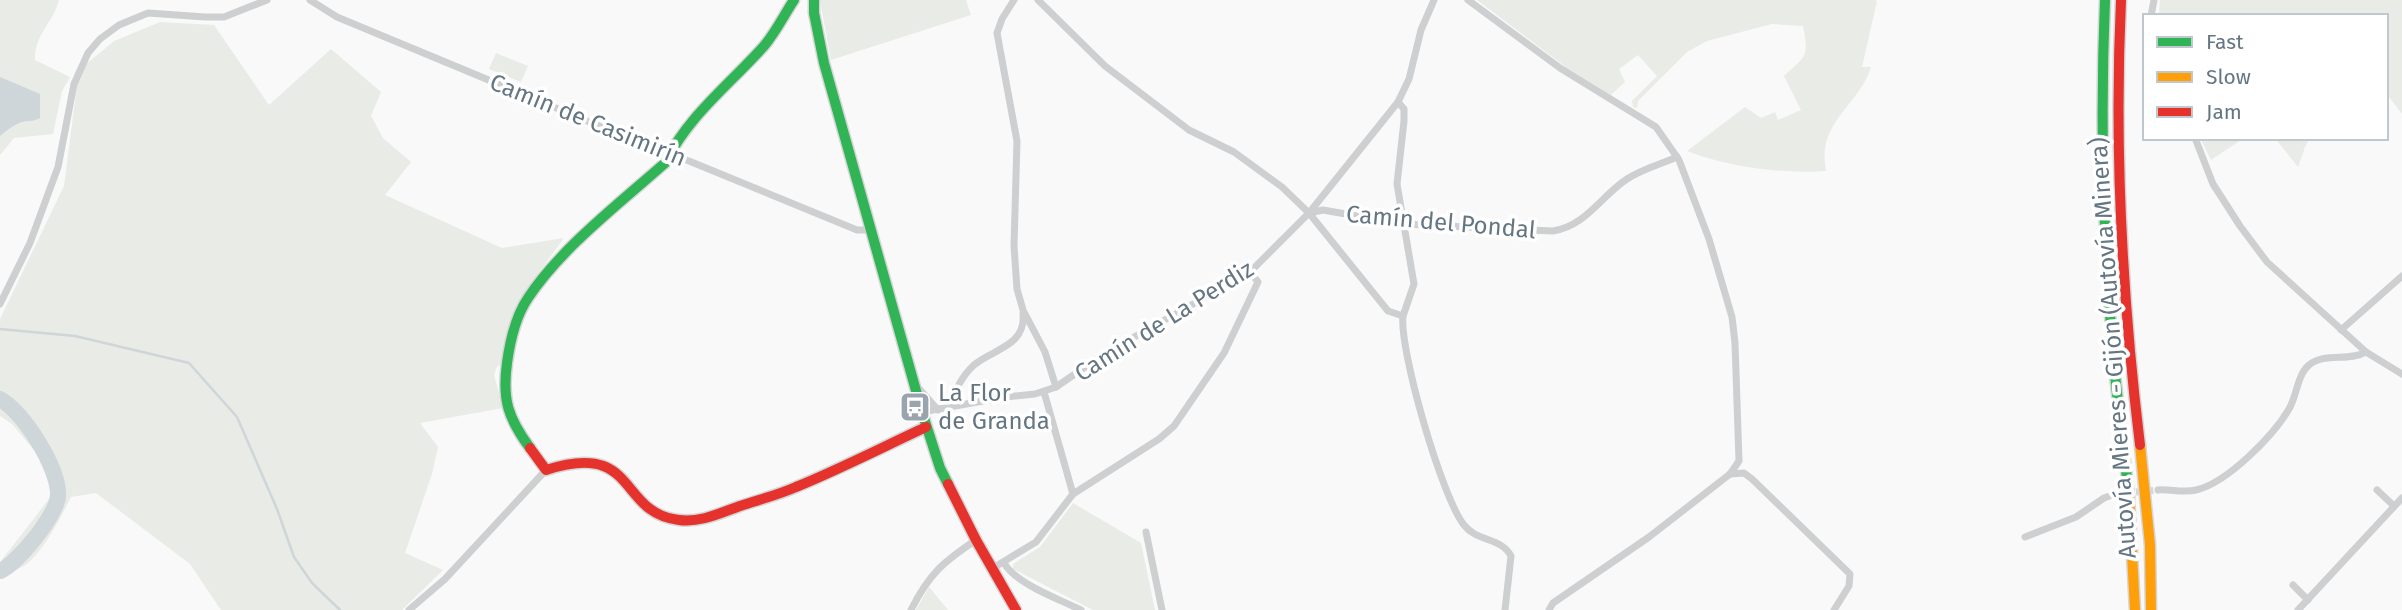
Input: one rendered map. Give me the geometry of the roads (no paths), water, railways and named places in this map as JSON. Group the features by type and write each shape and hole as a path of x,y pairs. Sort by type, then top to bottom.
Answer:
{"main road":[{"path":"793,0 766,43 728,80 672,147 666,163 559,258 527,299 511,336 505,379 508,411 514,426 546,470 573,463 601,464 620,474 653,512 670,519 695,521 794,488 926,426"},
{"path":"814,0 824,63 926,426 940,468 976,540 1016,610"},
{"path":"2105,0 2103,191 2113,351 2132,531 2135,610"},
{"name":"Autovía Mieres - Gijón (Autovía Minera)","path":"2121,0 2119,187 2129,350 2148,529 2151,610"}],"street":[{"path":"0,304 30,243 58,167 74,84 88,53 100,39 118,25 138,15 148,13 224,17 267,0"},
{"name":"Camín de Casimirín","path":"310,0 337,17 669,155 857,230 870,230"},
{"path":"950,408 956,388 974,365 1008,346 1019,334 1024,321 1014,270 1017,141 997,33 1014,0"},
{"path":"1038,0 1105,66 1189,130 1234,152 1265,173 1309,213 1388,311 1403,316"},
{"name":"Camín de La Perdiz","path":"922,412 1044,392 1056,387 1104,354 1250,272 1309,213 1398,102 1409,79 1421,30 1434,0"},
{"path":"1468,0 1560,68 1656,127 1685,170 1732,317 1739,461 1730,474 1649,537 1553,603 1549,610"},
{"path":"1398,102 1404,109 1404,121 1397,184 1414,284 1402,324 1410,372 1430,443 1462,523 1472,532 1503,544 1511,556 1505,610"},
{"path":"2196,140 2213,184 2267,262 2366,352 2402,374"},
{"name":"Camín del Pondal","path":"1309,213 1323,210 1403,223 1521,231 1562,230 1580,221 1625,180 1677,157"},
{"path":"993,568 1036,542 1073,494 1159,439 1185,413 1224,353 1258,282 1250,272"},
{"path":"2341,330 2402,276"},
{"path":"1023,310 1045,352 1056,387"},
{"path":"2158,490 2189,491 2207,486 2241,462 2270,435 2289,409 2303,373 2309,365 2322,359 2352,357 2366,352"},
{"path":"913,382 938,410"},
{"path":"1044,392 1073,494"},
{"path":"408,610 445,579 546,470"},
{"path":"1730,474 1744,474 1752,479 1850,574 1849,586 1834,610"},
{"path":"2377,490 2394,506"},
{"path":"2025,537 2076,517 2104,498 2115,494"},
{"path":"2298,610 2402,498"},
{"path":"1146,532 1161,610"},
{"path":"911,610 924,585 947,559 976,540"},
{"path":"1004,563 1009,571 1020,579 1081,610"},
{"path":"2293,585 2308,600"}],"waterway":[{"path":"0,329 75,336 189,363 237,417 277,509 294,557 312,583 340,610"},
{"path":"0,399 19,415 38,441 53,470 58,495 51,514 35,538 16,559 0,571"}],"tunnel":[{"path":"2115,494 2158,490"}],"place":[{"name":"La Flor de Granda","path":"915,407"}]}
